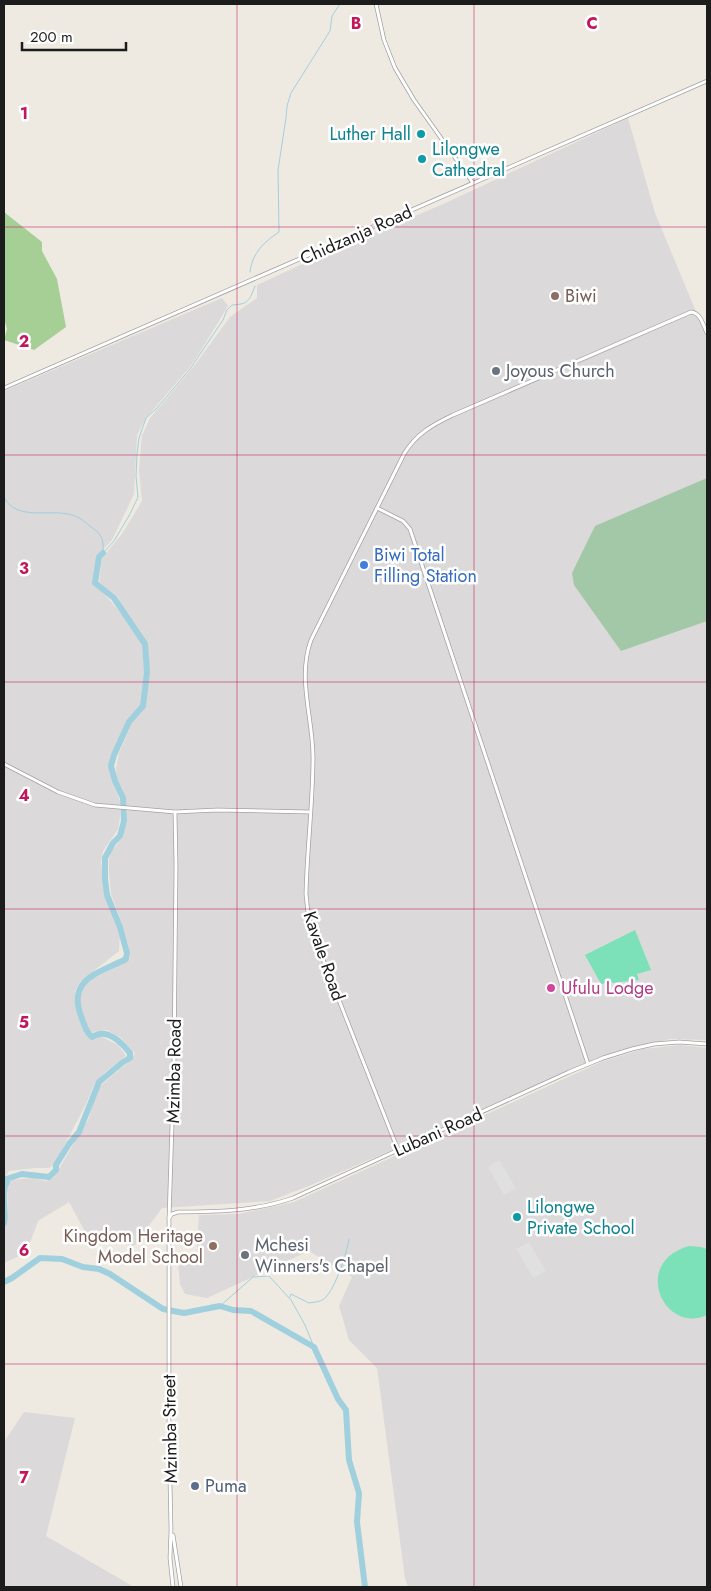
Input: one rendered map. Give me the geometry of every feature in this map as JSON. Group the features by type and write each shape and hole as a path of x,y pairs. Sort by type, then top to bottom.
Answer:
{"street":[{"path":"376,4 384,40 398,73 414,100 473,183"},
{"name":"Chidzanja Road","path":"4,388 707,81"},
{"name":"Kavale Road","path":"398,1150 310,925 306,894 313,758 305,680 307,655 312,640 407,448 418,435 430,426 453,415 691,312 696,312 700,316 707,334"},
{"path":"377,508 403,521 410,528 588,1064"},
{"path":"4,764 72,798 95,805 175,812 217,810 310,812"},
{"name":"Mzimba Road","path":"170,1329 169,1219 175,1003 175,812"},
{"name":"Lubani Road","path":"169,1219 172,1214 178,1212 233,1211 286,1200 588,1064 618,1053 654,1044 679,1042 707,1044"},
{"name":"Mzimba Street","path":"170,1329 169,1432 172,1530 170,1558 173,1587"},
{"name":"Mzimba Street","path":"172,1530 181,1587"}],"shaded area":[{"path":"628,118 655,213 707,338 707,1040 669,1039 576,1070 270,1201 162,1208 134,1246 89,1239 69,1202 38,1221 26,1253 4,1263 4,1226 8,1212 7,1189 10,1180 33,1178 46,1181 54,1177 89,1118 92,1103 100,1086 131,1060 135,1053 120,1037 107,1030 92,1032 87,1027 80,1002 84,985 130,958 122,923 111,894 109,859 111,852 122,838 127,821 126,801 123,790 117,780 116,769 119,753 132,723 143,711 149,679 149,663 147,643 124,610 118,597 99,583 102,558 122,534 142,501 139,470 141,446 142,436 150,418 194,366 230,317 257,298 257,285 441,205"},
{"path":"222,298 228,306 200,352 189,368 146,418 137,435 134,494 112,540 98,555 94,584 109,599 139,636 142,645 145,675 142,706 129,722 109,765 112,781 120,801 120,817 118,829 103,851 101,862 104,886 120,932 119,951 81,981 75,991 82,1029 91,1039 100,1036 118,1045 126,1056 105,1072 94,1085 54,1165 49,1168 9,1171 4,1178 4,391"},
{"path":"680,1045 707,1048 707,1587 408,1587 405,1578 377,1368 349,1340 339,1306 352,1277 309,1251 207,1298 185,1294 180,1284 178,1263 196,1261 199,1215 239,1214 294,1202 601,1062 643,1049"},
{"path":"499,1160 516,1188 504,1195 488,1167"},
{"path":"529,1242 546,1271 533,1278 516,1249"},
{"path":"24,1412 75,1418 46,1536 134,1587 4,1587 4,1442"}],"green space":[{"path":"4,212 42,242 42,251 57,279 66,327 34,350 4,340 7,329 4,318"},
{"path":"707,478 707,621 621,651 574,585 572,573 595,526"},
{"path":"635,930 651,970 637,974 639,980 601,984 585,955"},
{"path":"689,1246 707,1249 707,1315 692,1318 678,1315 667,1306 660,1294 658,1281 661,1267 671,1255"}],"waterway":[{"path":"250,272 256,254 268,240 279,232 278,170 287,106 291,93 330,31 332,16 340,4"},
{"path":"103,553 114,541 138,497 136,476 137,454 139,438 146,418 190,369 223,320 227,310 232,305 248,301 255,286"},
{"path":"4,497 17,510 66,514 79,518 100,535 103,541 103,552"},
{"path":"4,1223 6,1179 22,1174 49,1177 56,1170 56,1165 79,1132 99,1082 130,1058 130,1053 113,1037 103,1034 92,1037 90,1035 84,1025 78,1003 78,993 88,978 126,959 127,953 120,927 107,895 105,879 105,858 113,843 120,836 124,821 123,798 115,781 111,766 129,722 143,706 147,672 145,644 114,598 95,583 99,557 103,553"},
{"path":"290,1297 291,1294 309,1303 325,1298 333,1287 340,1270 349,1239"},
{"path":"4,1282 40,1258 62,1259 110,1274 163,1309 184,1313 220,1306 233,1310 251,1311 314,1347 338,1399 346,1410 349,1460 359,1493 357,1522 365,1587"},
{"path":"220,1306 253,1277 269,1276 291,1300 305,1325 314,1347"}],"place":[{"name":"Luther Hall","path":"421,134"},
{"name":"Lilongwe Cathedral","path":"422,159"},
{"name":"Biwi","path":"555,296"},
{"name":"Joyous Church","path":"496,371"},
{"name":"Biwi Total Filling Station","path":"364,565"},
{"name":"Ufulu Lodge","path":"551,988"},
{"name":"Lilongwe Private School","path":"517,1217"},
{"name":"Kingdom Heritage Model School","path":"213,1246"},
{"name":"Mchesi Winners's Chapel","path":"245,1255"},
{"name":"Puma","path":"195,1486"}]}
